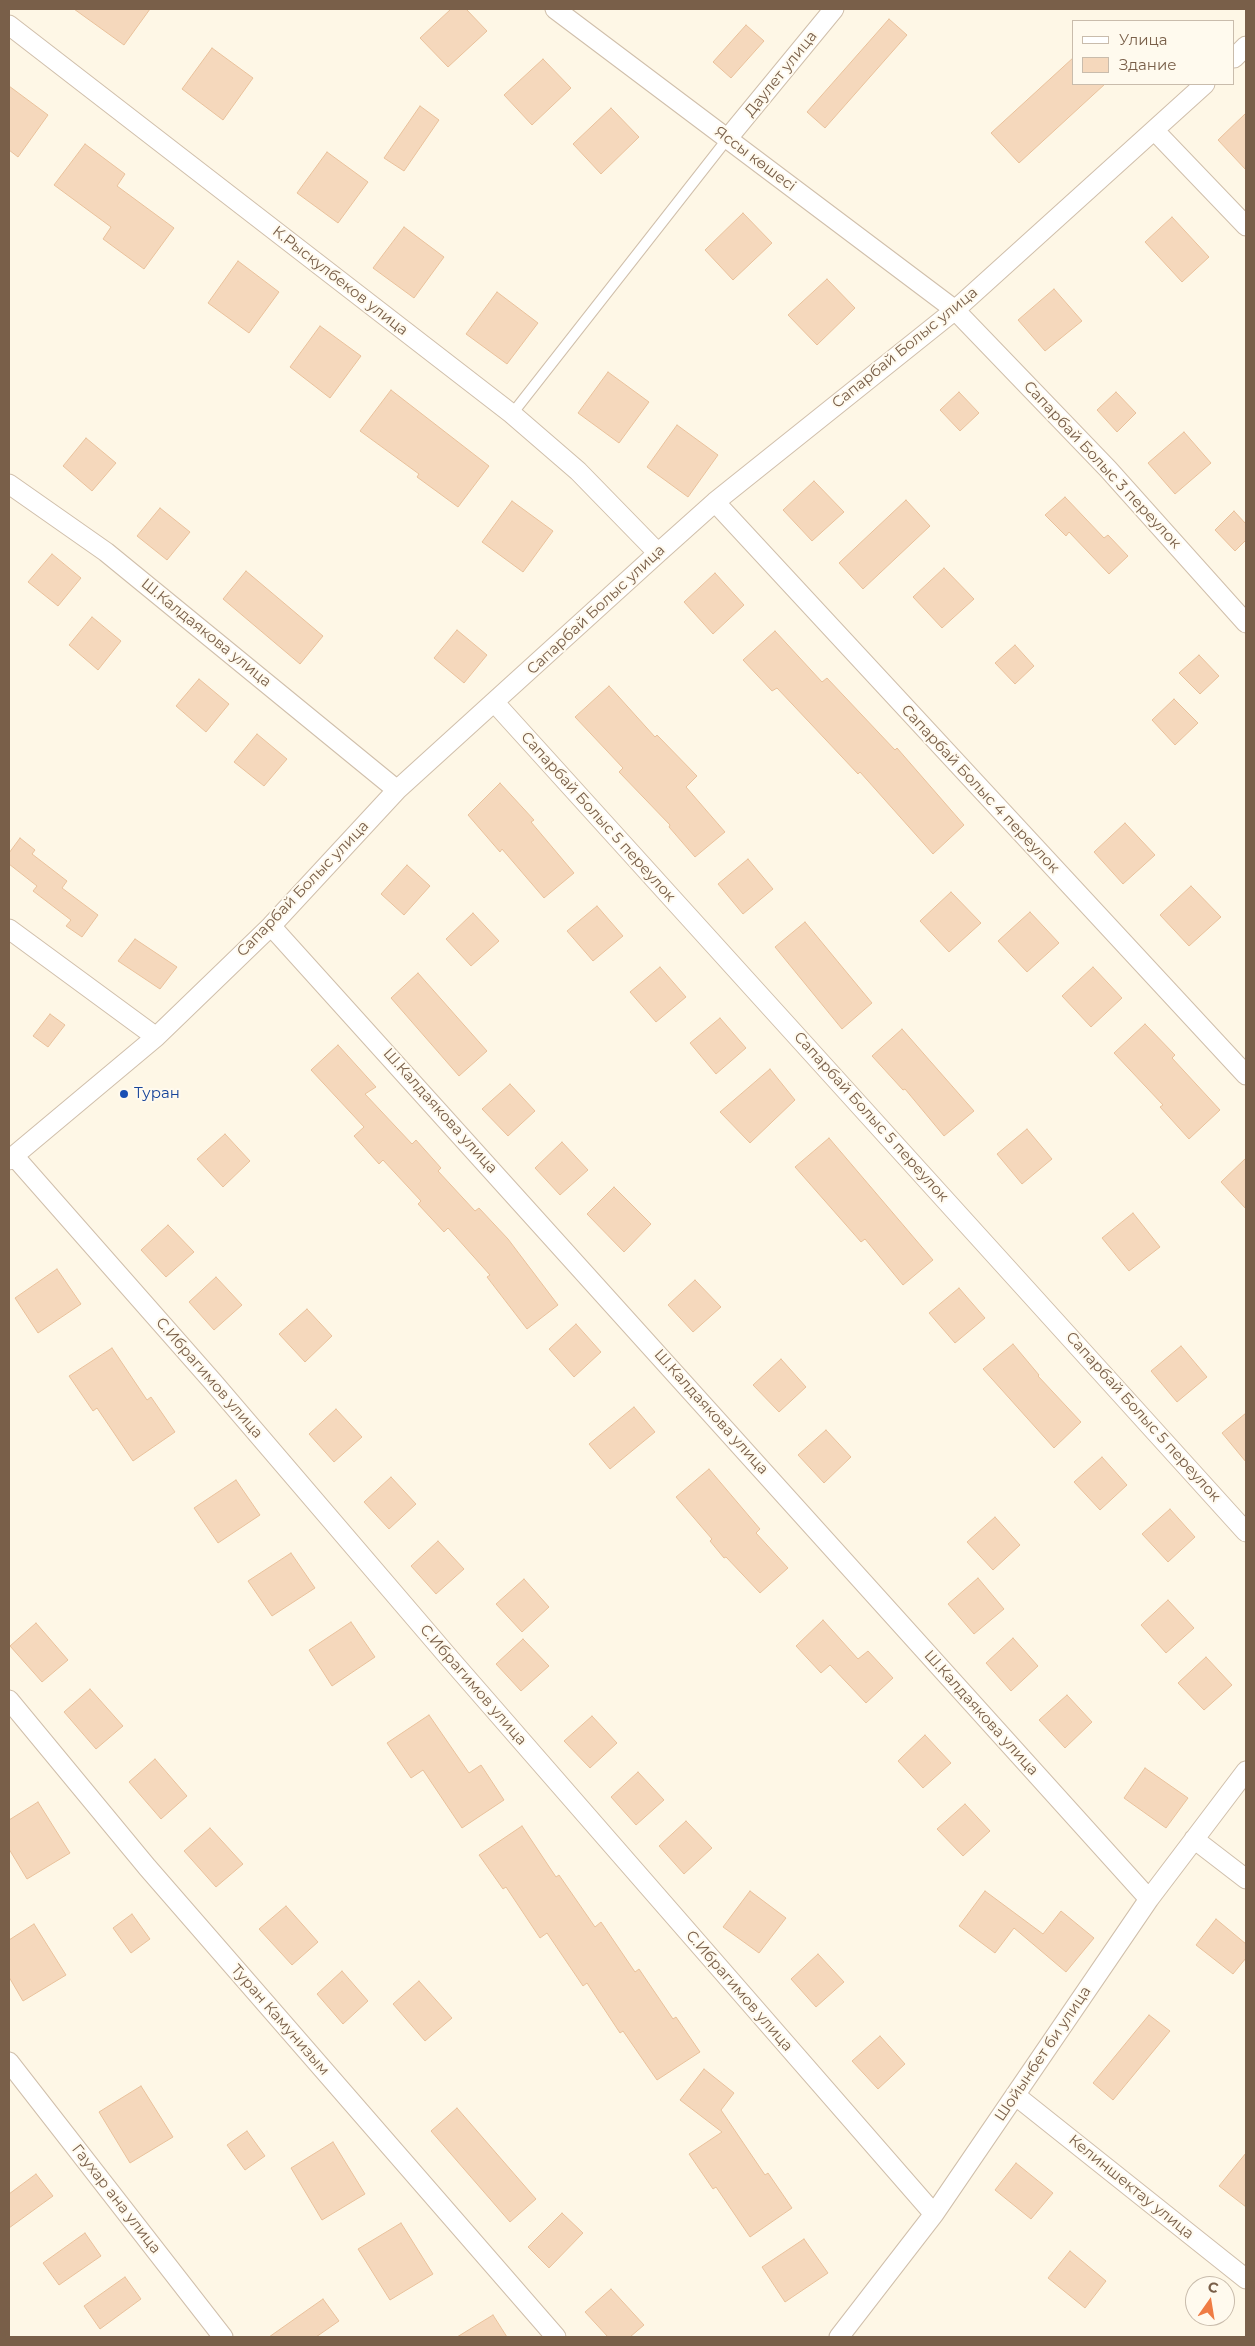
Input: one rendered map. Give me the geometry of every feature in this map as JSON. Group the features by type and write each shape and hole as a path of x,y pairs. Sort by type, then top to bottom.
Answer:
{"street":[{"name":"Яссы көшесі","path":"555,9 955,310"},
{"name":"Даулет улица","path":"728,138 834,9"},
{"name":"К.Рыскулбеков улица","path":"9,25 512,414 578,471 658,553"},
{"path":"1235,57 1246,46"},
{"name":"Сапарбай Болыс улица","path":"11,1158 156,1037 271,926 397,790 658,553 715,502 955,310 1204,85"},
{"path":"1154,130 1246,226"},
{"name":"Сапарбай Болыс 3 переулок","path":"955,310 1108,469 1246,623"},
{"name":"Ш.Калдаякова улица","path":"9,484 113,558 397,790"},
{"name":"Сапарбай Болыс 4 переулок","path":"715,502 1246,1075"},
{"name":"Сапарбай Болыс 5 переулок","path":"495,703 1246,1532"},
{"name":"Ш.Калдаякова улица","path":"271,926 1149,1899"},
{"path":"9,929 156,1037"},
{"name":"С.Ибрагимов улица","path":"11,1158 213,1382 458,1668 934,2214"},
{"name":"Туран Камунизым","path":"9,1700 146,1867 556,2337"},
{"name":"Шойынбет би улица","path":"841,2337 934,2214 1149,1899 1246,1771"},
{"path":"1194,1839 1246,1879"},
{"name":"Гаухар ана улица","path":"9,2062 223,2337"},
{"name":"Келиншектау улица","path":"1015,2095 1246,2279"}],"lane":[{"path":"512,414 728,138"}],"building":[{"path":"74,9 150,9 124,45"},
{"path":"451,9 466,9 487,31 448,67 420,38"},
{"path":"889,19 907,35 825,128 807,112"},
{"path":"746,25 764,41 731,78 713,62"},
{"path":"212,48 253,78 223,120 182,89"},
{"path":"543,59 571,88 532,125 504,95"},
{"path":"1072,59 1072,85 1104,85 1019,163 991,133"},
{"path":"9,86 48,115 18,157 9,150"},
{"path":"420,106 439,120 404,171 384,158"},
{"path":"611,108 639,137 601,174 573,144"},
{"path":"1246,113 1246,170 1218,140"},
{"path":"85,144 125,174 117,186 174,228 144,269 103,239 111,227 54,185"},
{"path":"327,152 368,182 338,223 297,193"},
{"path":"743,213 772,243 733,280 705,250"},
{"path":"1172,217 1209,257 1182,282 1145,242"},
{"path":"404,227 444,257 414,298 373,268"},
{"path":"238,261 279,292 249,333 208,303"},
{"path":"827,279 855,308 817,345 788,315"},
{"path":"1054,289 1082,321 1045,351 1018,320"},
{"path":"497,292 538,323 507,364 466,334"},
{"path":"320,326 361,356 330,398 290,367"},
{"path":"608,372 649,402 619,443 578,413"},
{"path":"391,390 489,466 458,507 417,477 419,474 360,431"},
{"path":"959,392 979,413 960,431 940,410"},
{"path":"1116,392 1136,413 1117,432 1097,410"},
{"path":"677,425 718,455 688,497 647,467"},
{"path":"1184,432 1211,463 1175,494 1148,463"},
{"path":"86,438 116,463 92,491 63,466"},
{"path":"814,481 844,512 812,541 783,510"},
{"path":"1065,497 1104,538 1108,535 1128,556 1109,574 1069,532 1066,536 1045,515"},
{"path":"906,500 930,526 863,589 839,563"},
{"path":"512,501 553,531 523,572 482,542"},
{"path":"160,508 190,532 167,560 137,536"},
{"path":"1234,511 1246,524 1246,540 1235,551 1215,530"},
{"path":"52,554 81,578 58,606 28,582"},
{"path":"944,568 974,599 942,628 913,597"},
{"path":"246,571 323,636 300,664 223,599"},
{"path":"715,573 744,605 713,634 684,602"},
{"path":"92,617 121,641 98,670 69,645"},
{"path":"457,630 487,655 464,683 434,658"},
{"path":"775,631 822,682 827,678 895,750 897,748 964,825 933,854 860,772 858,774 777,688 772,691 743,660"},
{"path":"1015,645 1034,666 1015,684 995,663"},
{"path":"1199,655 1219,676 1200,694 1179,673"},
{"path":"199,679 229,704 206,732 176,706"},
{"path":"609,686 655,737 657,735 697,776 686,787 725,832 695,857 669,827 670,825 619,772 623,768 575,717"},
{"path":"1174,699 1198,723 1175,745 1152,720"},
{"path":"257,734 287,759 264,786 234,762"},
{"path":"500,783 534,820 531,822 574,873 544,898 502,849 500,852 468,815"},
{"path":"1125,823 1155,855 1123,884 1094,852"},
{"path":"20,838 35,850 32,854 67,881 62,888 98,915 82,937 66,926 71,920 33,891 37,886 9,864 9,853"},
{"path":"748,859 773,889 743,914 718,884"},
{"path":"407,865 430,886 404,915 381,894"},
{"path":"1191,886 1221,917 1189,946 1160,915"},
{"path":"951,892 981,923 949,952 920,921"},
{"path":"597,906 623,936 593,961 567,931"},
{"path":"1030,912 1059,943 1027,972 998,941"},
{"path":"473,913 499,941 471,966 446,939"},
{"path":"805,922 872,1003 842,1029 775,947"},
{"path":"135,939 177,967 160,989 118,961"},
{"path":"660,967 686,997 656,1022 630,992"},
{"path":"1093,967 1122,998 1091,1027 1062,996"},
{"path":"418,973 487,1051 459,1076 391,998"},
{"path":"50,1014 65,1025 48,1047 33,1036"},
{"path":"720,1018 746,1048 716,1074 690,1043"},
{"path":"1145,1024 1175,1055 1172,1058 1220,1110 1189,1139 1160,1107 1163,1105 1114,1053"},
{"path":"902,1029 974,1111 944,1136 905,1089 903,1090 872,1056"},
{"path":"338,1045 376,1087 365,1094 412,1144 416,1140 441,1168 438,1171 475,1211 479,1208 508,1239 558,1305 527,1329 487,1277 490,1275 448,1228 444,1232 418,1204 421,1201 383,1160 379,1164 354,1136 364,1127 311,1070"},
{"path":"770,1069 795,1100 750,1143 720,1112"},
{"path":"510,1084 535,1111 508,1136 482,1109"},
{"path":"1027,1129 1052,1159 1022,1184 997,1154"},
{"path":"225,1134 250,1161 223,1187 197,1159"},
{"path":"829,1138 933,1260 903,1285 865,1239 861,1242 795,1167"},
{"path":"562,1142 588,1170 560,1195 535,1168"},
{"path":"1246,1158 1246,1209 1221,1182"},
{"path":"614,1187 651,1224 624,1252 587,1214"},
{"path":"1133,1213 1160,1247 1129,1271 1102,1238"},
{"path":"168,1225 194,1252 166,1277 141,1250"},
{"path":"57,1269 81,1304 38,1333 15,1298"},
{"path":"216,1277 242,1305 214,1330 189,1302"},
{"path":"695,1280 721,1307 693,1332 668,1305"},
{"path":"959,1288 985,1318 955,1343 929,1313"},
{"path":"307,1309 332,1336 305,1362 279,1334"},
{"path":"576,1324 601,1352 574,1377 549,1349"},
{"path":"1013,1344 1038,1376 1081,1422 1054,1448 983,1369"},
{"path":"1181,1346 1207,1377 1177,1402 1151,1371"},
{"path":"112,1348 147,1400 151,1397 175,1432 133,1461 97,1408 93,1411 69,1376"},
{"path":"781,1359 806,1387 779,1412 753,1385"},
{"path":"634,1407 655,1432 610,1469 589,1444"},
{"path":"336,1409 362,1437 334,1462 309,1434"},
{"path":"1246,1413 1246,1462 1222,1433"},
{"path":"826,1430 851,1457 824,1483 798,1455"},
{"path":"1102,1457 1127,1485 1100,1510 1074,1482"},
{"path":"709,1469 760,1529 756,1533 788,1568 760,1593 726,1557 724,1558 710,1541 712,1539 676,1497"},
{"path":"391,1477 416,1504 389,1529 364,1502"},
{"path":"236,1480 260,1515 218,1543 194,1508"},
{"path":"1170,1509 1195,1537 1168,1562 1142,1534"},
{"path":"995,1517 1020,1545 993,1570 967,1542"},
{"path":"438,1541 464,1569 436,1594 411,1566"},
{"path":"291,1553 315,1588 272,1616 248,1581"},
{"path":"978,1578 1004,1609 974,1634 948,1604"},
{"path":"524,1579 549,1607 522,1632 496,1604"},
{"path":"1168,1600 1194,1628 1166,1653 1141,1625"},
{"path":"823,1620 858,1659 868,1651 893,1678 866,1703 830,1665 821,1673 796,1646"},
{"path":"351,1622 375,1657 332,1686 309,1650"},
{"path":"36,1623 68,1660 42,1682 10,1646"},
{"path":"1013,1638 1038,1666 1011,1691 986,1663"},
{"path":"523,1639 549,1666 521,1691 496,1664"},
{"path":"1206,1657 1232,1685 1204,1710 1178,1683"},
{"path":"90,1689 123,1726 96,1749 64,1712"},
{"path":"1067,1695 1092,1722 1065,1748 1039,1720"},
{"path":"429,1715 469,1773 481,1765 504,1800 462,1828 423,1770 411,1778 387,1743"},
{"path":"592,1716 617,1743 590,1768 564,1741"},
{"path":"925,1735 951,1763 923,1788 898,1761"},
{"path":"155,1759 187,1796 161,1819 129,1782"},
{"path":"1145,1768 1188,1798 1166,1828 1124,1798"},
{"path":"638,1772 664,1800 636,1825 611,1797"},
{"path":"38,1802 70,1853 27,1879 9,1849 9,1820"},
{"path":"965,1804 990,1831 963,1856 937,1829"},
{"path":"686,1821 712,1848 684,1874 659,1846"},
{"path":"522,1826 556,1877 559,1875 595,1927 601,1922 635,1972 639,1969 673,2019 676,2017 700,2052 657,2080 623,2031 620,2033 587,1983 583,1986 547,1933 540,1938 506,1887 503,1889 479,1855"},
{"path":"210,1828 243,1864 216,1887 184,1851"},
{"path":"750,1891 786,1918 759,1953 723,1927"},
{"path":"985,1891 1043,1934 1061,1911 1094,1938 1066,1972 1014,1928 995,1953 959,1926"},
{"path":"286,1906 318,1942 292,1965 259,1929"},
{"path":"132,1914 150,1939 131,1953 113,1928"},
{"path":"1216,1919 1246,1944 1246,1958 1233,1974 1196,1945"},
{"path":"34,1924 66,1975 23,2001 9,1977 9,1940"},
{"path":"818,1954 844,1982 816,2007 791,1979"},
{"path":"342,1971 368,2001 343,2024 317,1994"},
{"path":"419,1981 452,2018 425,2041 393,2004"},
{"path":"1149,2015 1170,2031 1113,2100 1093,2083"},
{"path":"880,2036 905,2064 878,2089 852,2061"},
{"path":"704,2069 734,2093 721,2110 765,2175 768,2173 792,2208 750,2237 716,2187 713,2189 689,2154 722,2132 680,2100"},
{"path":"141,2086 173,2137 130,2163 99,2112"},
{"path":"457,2108 536,2199 510,2222 431,2131"},
{"path":"247,2131 265,2156 245,2170 227,2145"},
{"path":"333,2142 365,2194 322,2220 291,2168"},
{"path":"1246,2153 1246,2207 1219,2186"},
{"path":"1016,2163 1053,2193 1031,2219 995,2190"},
{"path":"36,2174 53,2196 9,2228 9,2194"},
{"path":"562,2213 583,2233 549,2268 528,2247"},
{"path":"401,2223 433,2274 390,2300 358,2249"},
{"path":"85,2233 101,2256 59,2285 43,2263"},
{"path":"804,2239 828,2273 785,2302 762,2267"},
{"path":"1070,2251 1106,2281 1085,2308 1048,2278"},
{"path":"125,2277 141,2299 100,2329 84,2306"},
{"path":"611,2289 644,2325 630,2337 608,2337 585,2312"},
{"path":"323,2299 339,2321 316,2337 269,2337"},
{"path":"493,2315 507,2337 457,2337"}],"place":[{"name":"Туран","path":"124,1094"}]}
